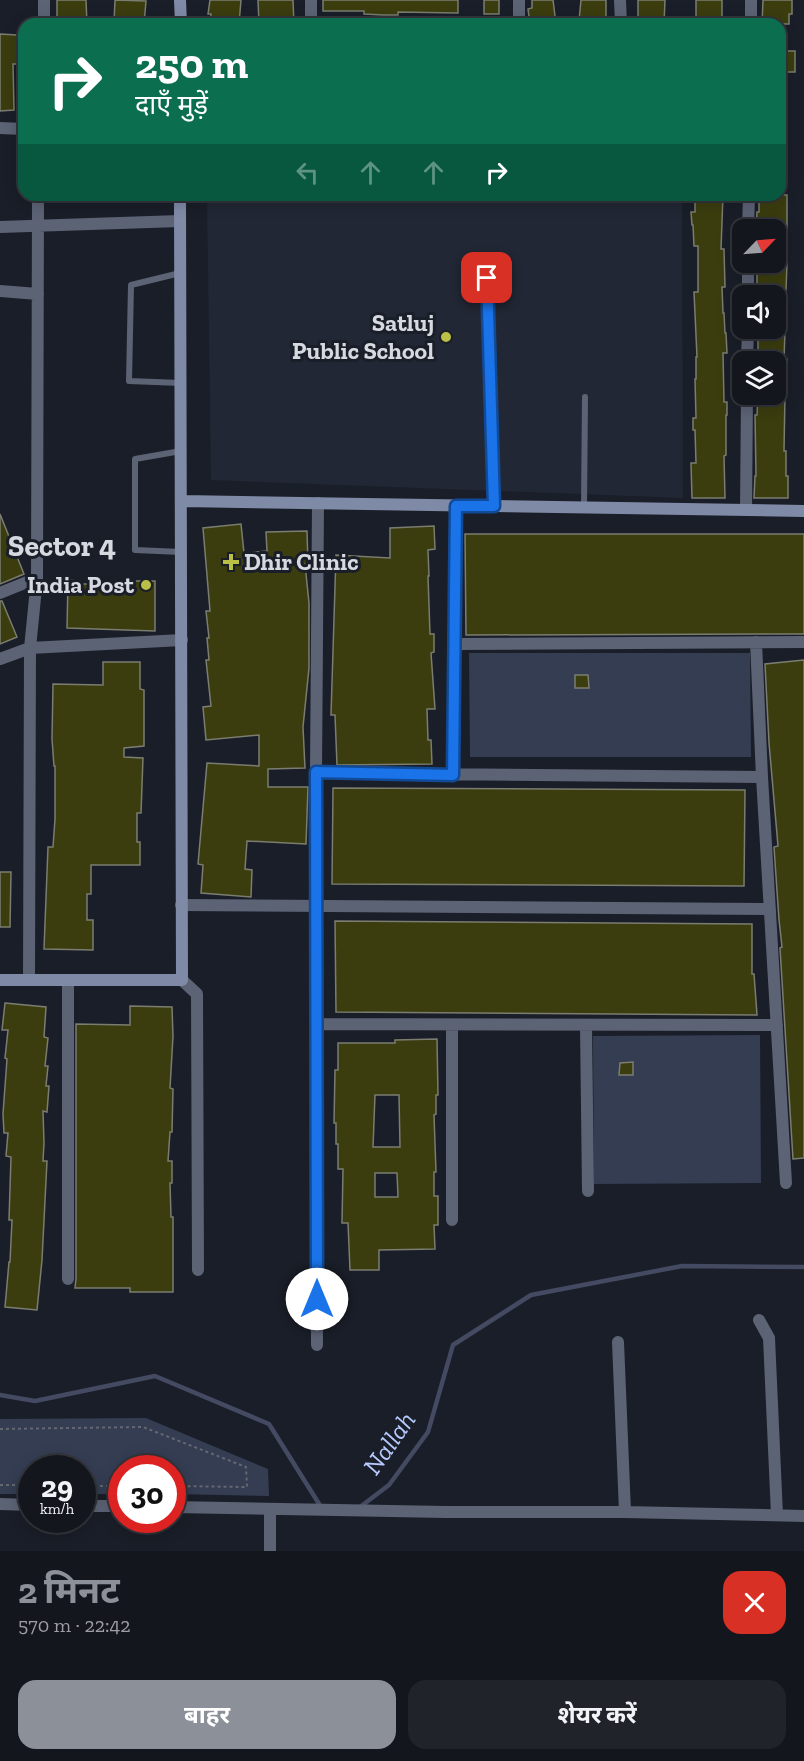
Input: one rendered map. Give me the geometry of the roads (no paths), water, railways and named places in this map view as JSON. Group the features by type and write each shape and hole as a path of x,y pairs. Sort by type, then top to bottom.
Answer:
{"street":[{"path":"44,0 44,18"},
{"path":"180,0 181,18"},
{"path":"311,0 311,18"},
{"path":"519,0 519,18"},
{"path":"620,0 621,18"},
{"path":"751,0 751,18"},
{"path":"0,128 18,129"},
{"path":"29,980 30,648 37,578 38,201"},
{"path":"180,201 182,980"},
{"path":"748,219 749,201"},
{"path":"0,227 180,221"},
{"path":"0,291 38,294"},
{"path":"746,510 747,405"},
{"path":"182,501 804,510"},
{"path":"317,1345 318,503"},
{"path":"453,775 456,506"},
{"path":"0,593 37,578"},
{"path":"0,659 30,648 182,640"},
{"path":"756,642 786,1183"},
{"path":"456,644 804,642"},
{"path":"316,772 762,777"},
{"path":"181,905 770,909"},
{"path":"0,981 182,980 197,994 198,1270"},
{"path":"68,981 68,1279"},
{"path":"317,1024 777,1024"},
{"path":"452,1025 452,1220"},
{"path":"586,1025 588,1191"},
{"path":"759,1320 769,1338 777,1515"},
{"path":"618,1342 625,1512"},
{"path":"0,1504 18,1505"},
{"path":"186,1507 804,1516"},
{"path":"270,1509 270,1551"}],"lane":[{"path":"487,256 494,506"},
{"path":"180,273 131,285 129,381 181,382"},
{"path":"584,507 585,397"},
{"path":"182,451 135,459 135,550 182,552"}],"waterway":[{"name":"Nallah","path":"360,1507 389,1485 428,1432 453,1345 531,1295 682,1266 804,1267"},
{"name":"Nallah","path":"0,1395 35,1401 155,1376 269,1424 321,1507"}],"place":[{"name":"Satluj Public School","path":"446,337"},
{"name":"Dhir Clinic","path":"231,562"},
{"name":"India Post","path":"146,585"}],"district":[{"name":"Sector 4","path":"62,546"}]}
